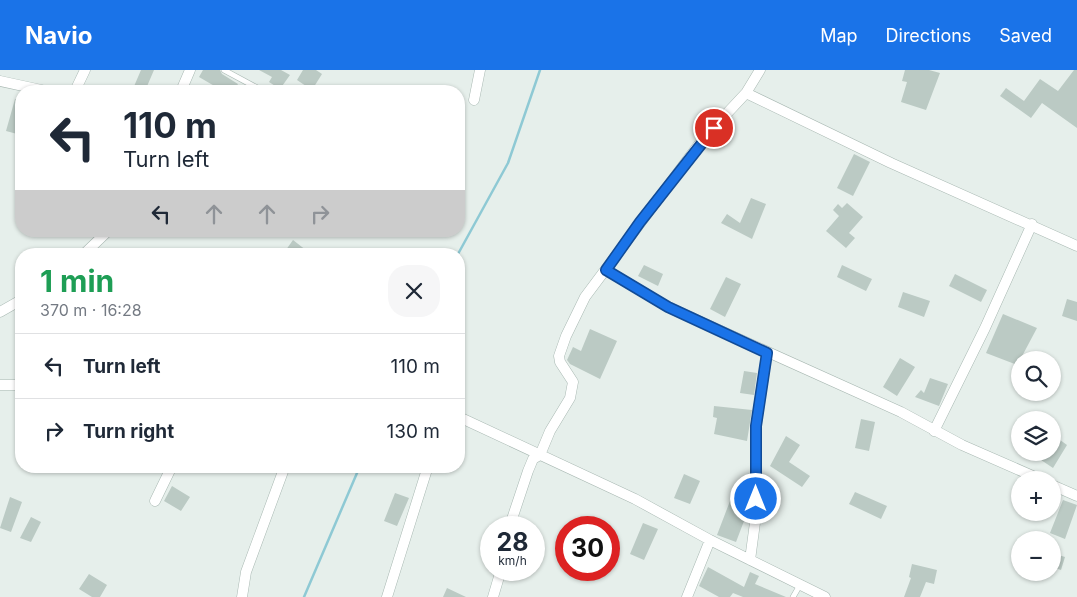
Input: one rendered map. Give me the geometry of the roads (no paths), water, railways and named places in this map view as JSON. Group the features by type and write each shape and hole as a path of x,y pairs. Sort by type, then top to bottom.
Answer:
{"street":[{"path":"79,85 85,70"},
{"path":"184,85 190,70"},
{"path":"474,100 480,70"},
{"path":"513,516 533,459 540,455 550,431 570,398 574,386 560,362 563,345 585,297 703,139 746,94 760,70"},
{"path":"0,81 18,85"},
{"path":"746,94 891,163 1032,224 1077,246"},
{"path":"934,431 985,328 1032,224"},
{"path":"90,248 102,237"},
{"path":"606,270 668,307 901,412 934,431 1022,471"},
{"path":"0,312 15,303"},
{"path":"750,560 756,515 756,426 767,353"},
{"path":"0,385 15,385"},
{"path":"465,420 634,499 710,540 825,597"},
{"path":"155,500 168,473"},
{"path":"242,597 246,572 282,473"},
{"path":"387,597 426,473"},
{"path":"1061,489 1077,496"},
{"path":"687,597 710,540"},
{"path":"493,597 498,581"}],"lane":[{"path":"224,70 252,85"},
{"path":"793,597 800,585"}],"waterway":[{"path":"461,248 508,163 540,70"},
{"path":"304,597 357,473"}]}
